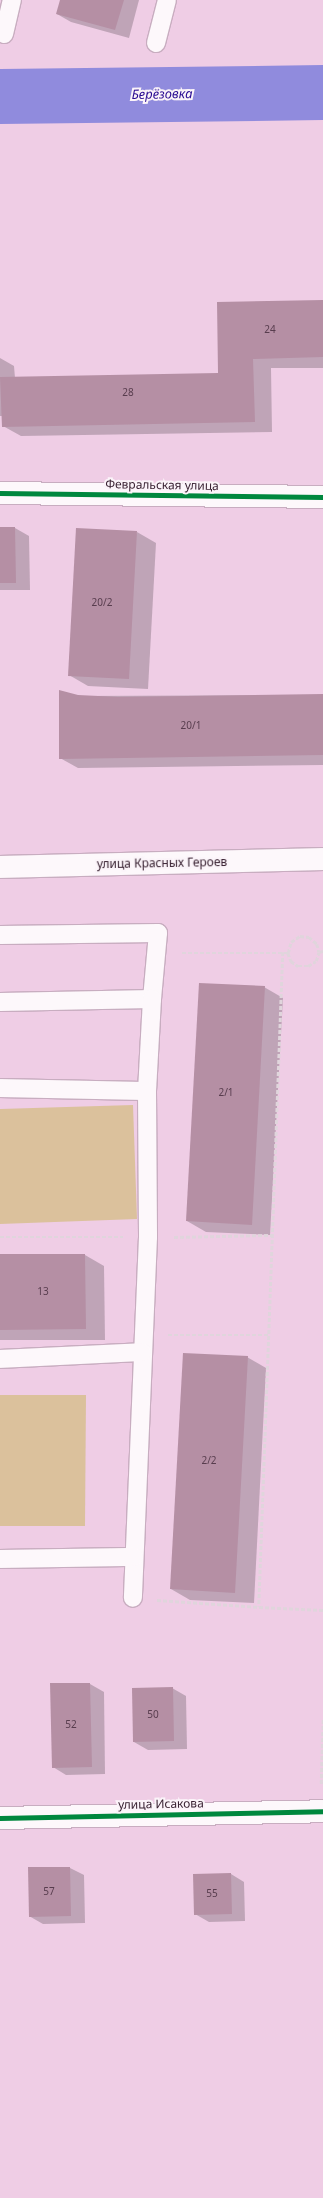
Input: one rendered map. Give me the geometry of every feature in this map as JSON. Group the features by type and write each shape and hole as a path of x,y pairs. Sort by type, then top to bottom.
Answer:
{"street":[{"name":"Февральская улица","path":"0,493 323,497"},
{"name":"улица Красных Героев","path":"0,867 323,859"},
{"name":"улица Исакова","path":"0,1818 321,1811"}],"lane":[{"path":"4,34 12,0"},
{"path":"156,43 167,0"},
{"path":"0,935 158,933 152,999 147,1091 148,1237 142,1352 133,1598"},
{"path":"0,1002 152,999"},
{"path":"0,1088 147,1091"},
{"path":"0,1360 142,1352"},
{"path":"0,1558 134,1557"}],"path":[{"path":"300,936 309,937 317,944 319,952 316,961 308,966 298,966 291,961 288,953 291,942 300,936"},
{"path":"319,952 323,951"},
{"path":"259,1607 283,952"},
{"path":"176,953 288,953"},
{"path":"0,1237 273,1235"},
{"path":"152,1600 323,1610"},
{"path":"321,1811 323,1718"}],"shaded area":[{"path":"133,1105 137,1219 0,1224 0,1109"},
{"path":"0,1395 86,1395 85,1526 0,1526"}],"building":[{"path":"60,0 124,0 115,30 56,14"},
{"path":"323,300 323,357 253,359 255,422 2,427 0,377 218,373 217,302"},
{"path":"0,527 15,527 16,583 0,583"},
{"path":"76,528 137,531 129,679 68,676"},
{"path":"59,690 78,695 118,697 323,694 323,755 59,759"},
{"path":"199,983 265,986 252,1225 186,1221"},
{"path":"0,1254 85,1254 86,1329 0,1330"},
{"path":"183,1353 248,1356 235,1593 170,1589"},
{"path":"50,1683 90,1683 92,1767 52,1768"},
{"path":"173,1687 174,1741 133,1742 132,1688"},
{"path":"28,1867 70,1867 71,1916 29,1917"},
{"path":"231,1873 232,1914 194,1915 193,1874"}],"waterway":[{"name":"Берёзовка","path":"0,96 323,92"}],"cycle path":[{"path":"0,493 323,497"},
{"path":"0,1818 323,1811"}]}
